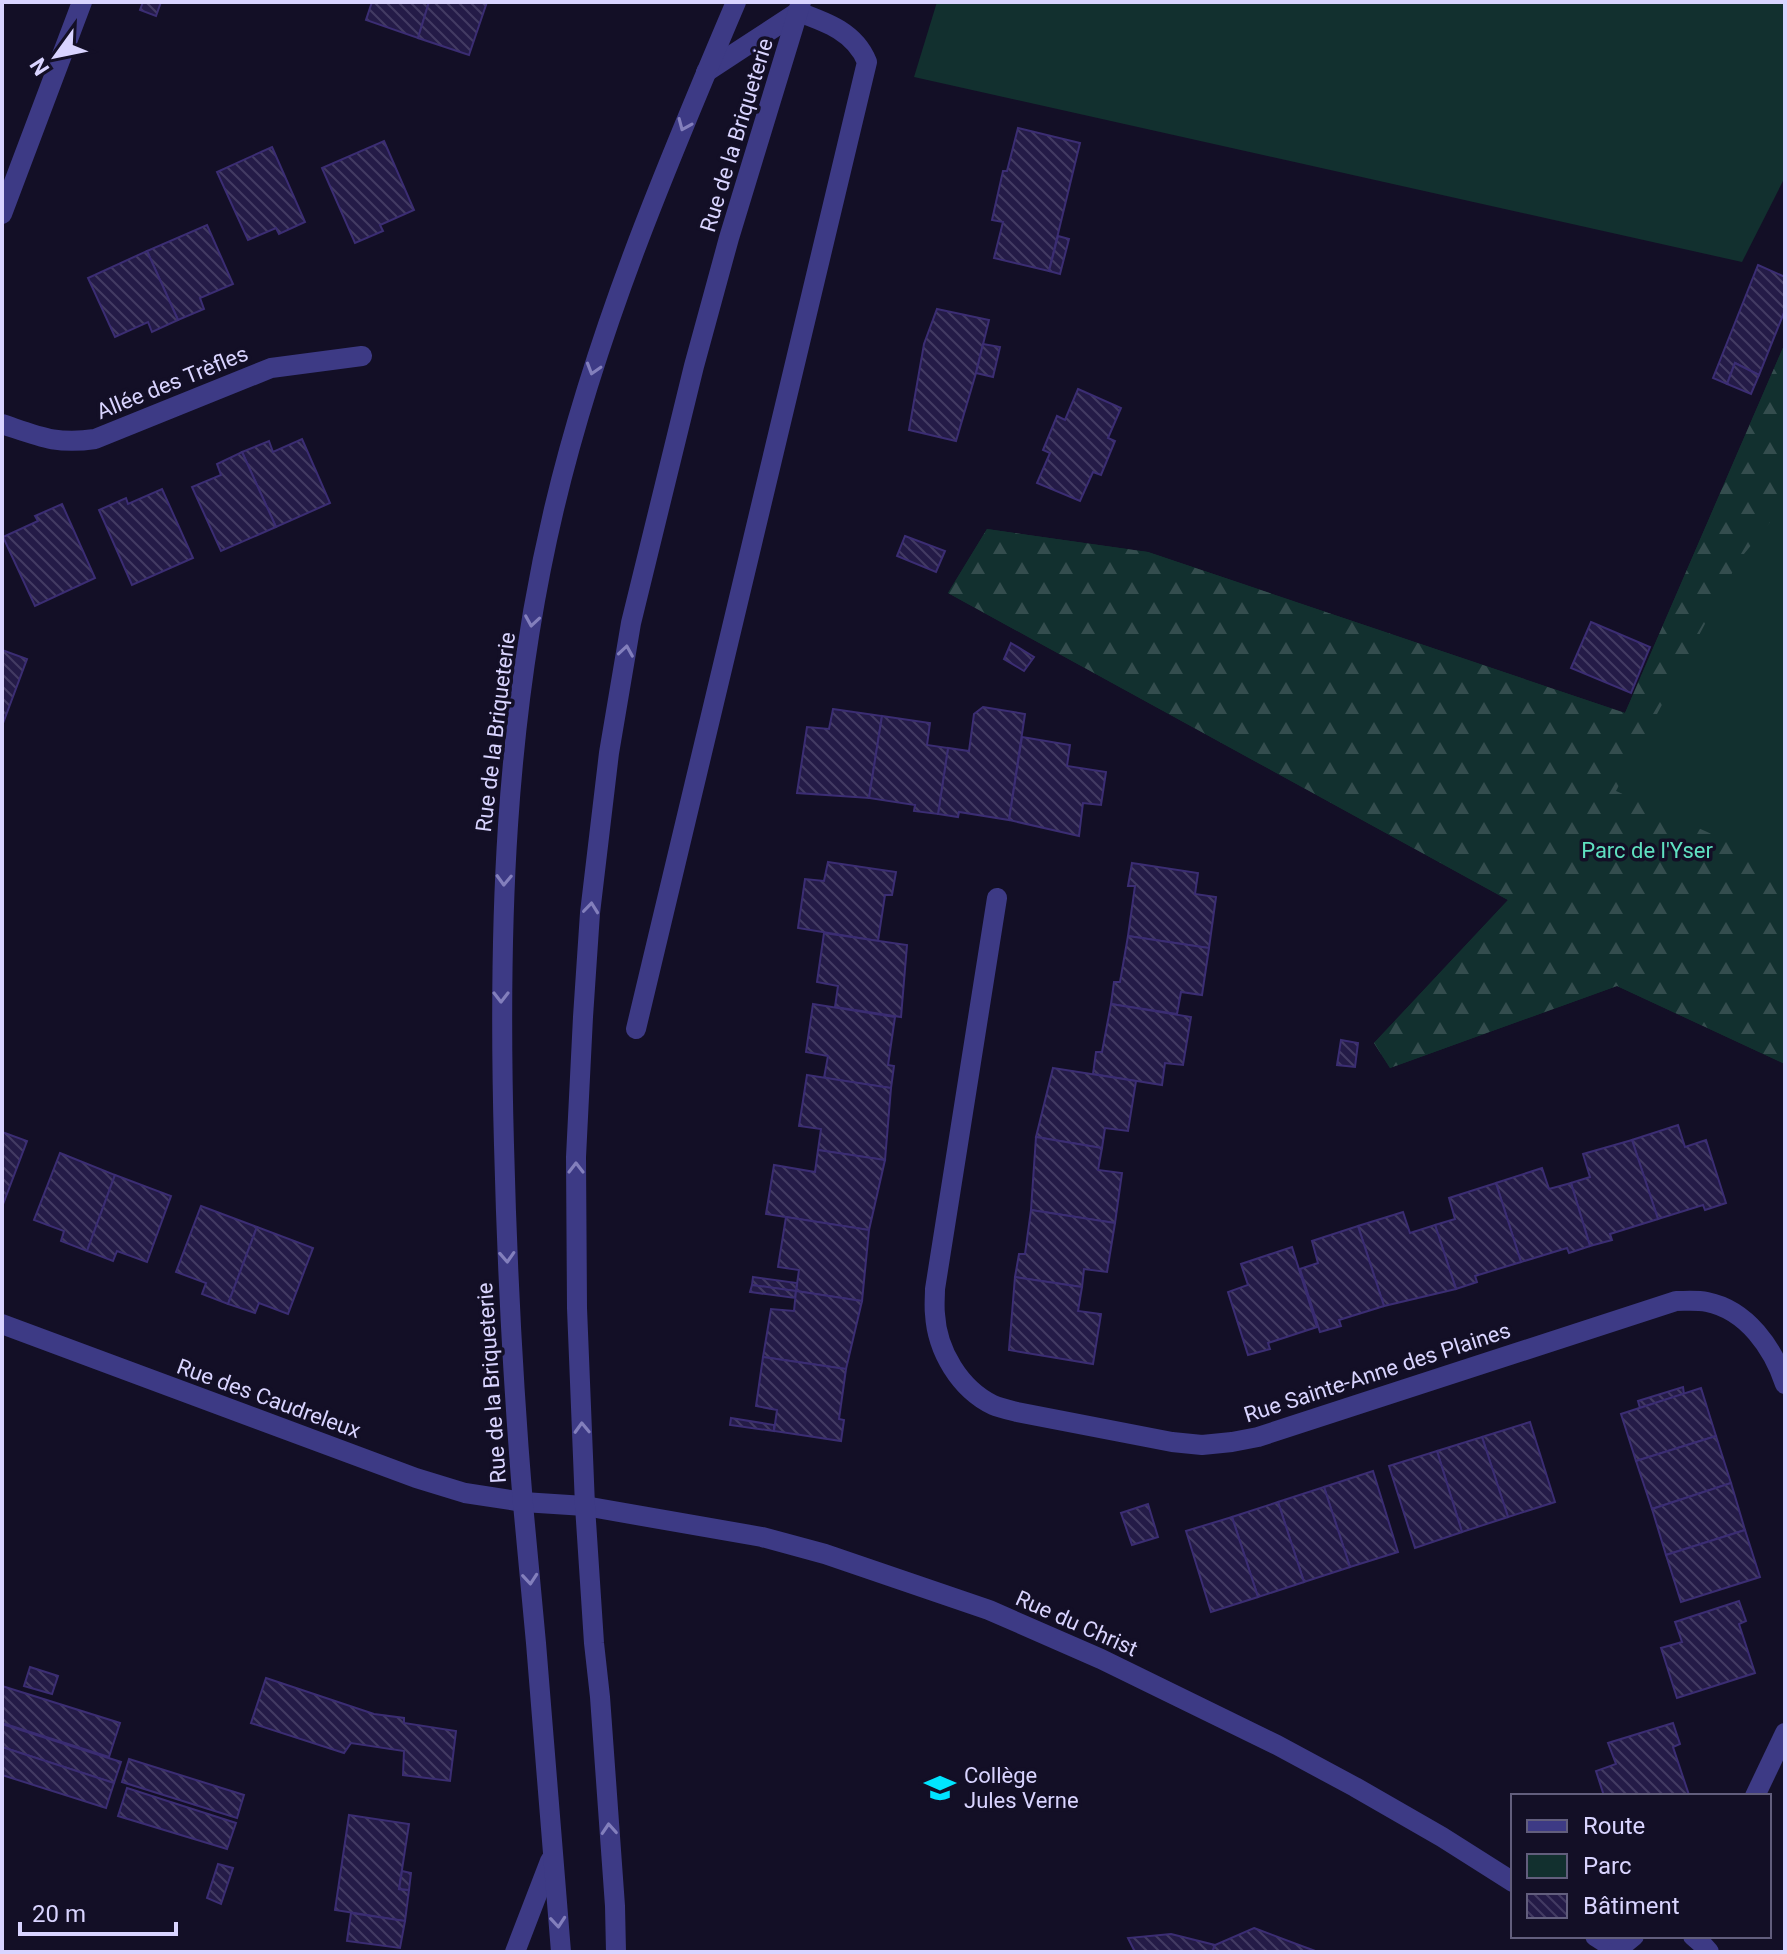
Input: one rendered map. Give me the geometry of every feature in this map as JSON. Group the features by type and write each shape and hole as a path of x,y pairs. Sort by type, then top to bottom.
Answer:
{"street":[{"path":"2,214 82,2"},
{"name":"Rue de la Briqueterie","path":"561,1952 523,1502 506,1246 501,1000 506,839 517,715 550,529 576,425 603,337 634,247 736,2"},
{"path":"636,1029 867,62 847,34 797,5 706,72"},
{"name":"Rue de la Briqueterie","path":"616,1952 585,1506 577,1308 576,1157 590,913 609,753 631,623 679,423 797,5"},
{"name":"Allée des Trèfles","path":"2,424 53,441 95,439 271,368 362,356"},
{"name":"Rue Sainte-Anne des Plaines","path":"997,898 935,1289 935,1317 941,1343 955,1373 971,1391 994,1406 1172,1442 1202,1445 1232,1442 1258,1437 1676,1301 1706,1302 1727,1309 1751,1326 1766,1344 1785,1384"},
{"name":"Rue des Caudreleux","path":"2,1324 416,1478 465,1493 523,1502 585,1506"},
{"name":"Rue du Christ","path":"585,1506 762,1537 825,1554 989,1610 1101,1659 1277,1745 1442,1837 1511,1881"},
{"path":"1756,1794 1785,1733"},
{"path":"515,1952 553,1853"},
{"path":"1598,1938 1618,1952"}],"green space":[{"path":"937,2 1785,2 1785,177 1742,262 914,77"},
{"name":"Parc de l'Yser","path":"1785,343 1785,1064 1617,986 1390,1068 1374,1043 1508,900 948,593 987,529 1148,552 1625,713"},
{"name":"Parc de l'Yser","path":"1785,343 1785,504 1739,560 1616,791 1785,867 1785,1064 1617,986 1390,1068 1374,1043 1508,900 948,593 987,529 1148,552 1625,713"}],"building":[{"path":"143,2 161,2 156,16 140,10"},
{"path":"372,2 429,2 418,38 366,20"},
{"path":"429,2 487,2 469,55 418,38"},
{"path":"1018,128 1080,143 1049,271 994,258 1003,222 992,220 1003,171 1007,171"},
{"path":"384,141 414,210 380,225 383,231 355,243 322,168"},
{"path":"272,147 305,222 279,234 276,228 248,240 217,172"},
{"path":"207,225 233,284 200,298 204,309 178,320 147,251"},
{"path":"1058,236 1069,239 1060,274 1049,271"},
{"path":"147,251 178,320 152,332 148,322 115,337 88,278"},
{"path":"1758,265 1785,277 1785,310 1759,375 1735,363 1727,384 1713,378"},
{"path":"937,309 989,320 956,441 909,430 924,344"},
{"path":"983,344 1000,347 993,377 976,373"},
{"path":"1735,363 1759,375 1751,394 1727,384"},
{"path":"1078,389 1121,408 1108,438 1115,441 1101,475 1093,472 1080,501 1037,483 1050,453 1043,450 1057,416 1065,420"},
{"path":"302,439 330,503 276,527 242,452 269,441 273,452"},
{"path":"242,452 276,527 221,551 192,487 221,475 217,464"},
{"path":"162,489 193,558 132,585 99,510 126,498 128,504"},
{"path":"62,504 95,578 35,606 3,537 38,521 35,516"},
{"path":"905,536 945,551 936,572 897,556"},
{"path":"1591,622 1650,647 1631,693 1571,668"},
{"path":"1011,643 1034,657 1024,671 1004,659"},
{"path":"2,650 27,659 2,726"},
{"path":"983,707 1025,714 1009,820 959,812 958,817 938,814 948,748 969,751 974,714"},
{"path":"833,709 882,716 869,798 797,793 807,727 829,729"},
{"path":"882,716 930,723 927,745 948,748 938,814 914,811 915,805 869,798"},
{"path":"1022,737 1070,745 1067,766 1106,772 1101,805 1083,803 1079,836 1009,820"},
{"path":"828,862 896,872 892,895 885,895 878,941 798,928 805,879 824,881"},
{"path":"1132,863 1198,873 1195,894 1216,897 1209,948 1128,936 1135,886 1128,886"},
{"path":"824,933 907,945 901,1017 835,1007 838,986 817,982"},
{"path":"1128,936 1209,948 1202,995 1181,992 1177,1014 1111,1004 1114,982 1120,982"},
{"path":"813,1004 895,1017 888,1065 894,1066 891,1088 824,1078 828,1056 806,1052"},
{"path":"1111,1004 1191,1017 1183,1065 1165,1063 1162,1085 1093,1074 1096,1052 1102,1052"},
{"path":"1341,1040 1358,1043 1355,1067 1337,1065"},
{"path":"1053,1068 1136,1081 1128,1131 1105,1128 1102,1148 1036,1137"},
{"path":"807,1075 891,1088 885,1160 818,1150 821,1129 799,1126"},
{"path":"1678,1125 1685,1147 1706,1140 1726,1203 1705,1210 1703,1205 1658,1219 1632,1140"},
{"path":"2,1132 27,1141 2,1207"},
{"path":"1036,1137 1102,1148 1098,1170 1122,1173 1115,1223 1031,1210"},
{"path":"1632,1140 1658,1219 1610,1234 1612,1240 1590,1246 1571,1183 1590,1177 1583,1154"},
{"path":"818,1150 885,1160 869,1230 766,1214 774,1165 815,1172"},
{"path":"60,1153 115,1175 87,1251 61,1241 64,1231 34,1220"},
{"path":"1542,1168 1549,1189 1571,1183 1590,1246 1569,1253 1567,1248 1521,1262 1496,1183"},
{"path":"115,1175 171,1196 147,1262 117,1251 113,1261 87,1251"},
{"path":"1496,1183 1521,1262 1475,1276 1477,1282 1456,1289 1435,1225 1455,1219 1449,1198"},
{"path":"201,1206 257,1227 228,1304 202,1294 206,1283 176,1272"},
{"path":"1031,1210 1115,1223 1107,1272 1084,1269 1082,1287 1015,1277 1019,1254 1025,1254"},
{"path":"1403,1212 1410,1233 1435,1225 1456,1289 1384,1306 1358,1226"},
{"path":"786,1217 869,1230 862,1301 796,1291 799,1270 778,1267"},
{"path":"1358,1226 1384,1306 1339,1320 1341,1326 1320,1332 1300,1269 1318,1263 1312,1241"},
{"path":"257,1227 313,1248 288,1314 259,1303 255,1313 228,1304"},
{"path":"1292,1247 1317,1327 1268,1343 1270,1349 1248,1355 1228,1292 1248,1285 1241,1264"},
{"path":"753,1277 797,1283 796,1291 752,1285"},
{"path":"1015,1277 1082,1287 1078,1311 1101,1314 1093,1364 1009,1350"},
{"path":"752,1285 796,1291 795,1298 750,1292"},
{"path":"796,1291 862,1301 846,1369 763,1357 771,1309 794,1311"},
{"path":"763,1357 846,1369 839,1419 844,1420 841,1441 774,1431 777,1410 756,1406"},
{"path":"1683,1387 1684,1394 1640,1408 1638,1401"},
{"path":"1701,1388 1716,1436 1636,1461 1621,1414"},
{"path":"731,1418 774,1425 774,1431 730,1425"},
{"path":"1530,1422 1555,1502 1508,1517 1482,1437"},
{"path":"1716,1436 1731,1483 1652,1509 1636,1461"},
{"path":"1482,1437 1508,1517 1462,1532 1437,1451"},
{"path":"1437,1451 1462,1532 1415,1548 1389,1466"},
{"path":"1373,1471 1398,1552 1350,1567 1324,1487"},
{"path":"1731,1483 1745,1530 1666,1555 1652,1509"},
{"path":"1324,1487 1350,1567 1304,1582 1278,1502"},
{"path":"1278,1502 1304,1582 1258,1597 1232,1517"},
{"path":"1148,1504 1158,1537 1132,1545 1121,1513"},
{"path":"1232,1517 1258,1597 1211,1612 1186,1531"},
{"path":"1745,1530 1760,1577 1681,1602 1666,1555"},
{"path":"1739,1601 1746,1621 1739,1624 1755,1673 1677,1698 1661,1648 1682,1642 1675,1622"},
{"path":"30,1667 58,1676 52,1694 24,1686"},
{"path":"266,1678 374,1714 404,1718 404,1723 456,1731 450,1781 403,1775 404,1751 351,1743 344,1753 251,1723"},
{"path":"2,1686 120,1723 109,1757 2,1723"},
{"path":"1673,1723 1680,1744 1673,1747 1689,1794 1603,1794 1596,1771 1616,1764 1608,1743"},
{"path":"2,1724 121,1762 114,1783 2,1747"},
{"path":"2,1747 114,1783 106,1808 2,1775"},
{"path":"129,1759 244,1795 237,1818 122,1782"},
{"path":"127,1788 236,1823 227,1849 118,1816"},
{"path":"349,1815 409,1824 399,1889 409,1890 405,1921 335,1910"},
{"path":"218,1864 233,1868 221,1904 207,1898"},
{"path":"402,1871 411,1873 409,1890 399,1889"},
{"path":"351,1913 405,1921 400,1948 347,1941"},
{"path":"1254,1928 1318,1952 1212,1952 1215,1945"},
{"path":"1171,1934 1215,1945 1212,1952 1135,1952 1128,1938"}],"place":[{"name":"Collège Jules Verne","path":"940,1788"}]}
